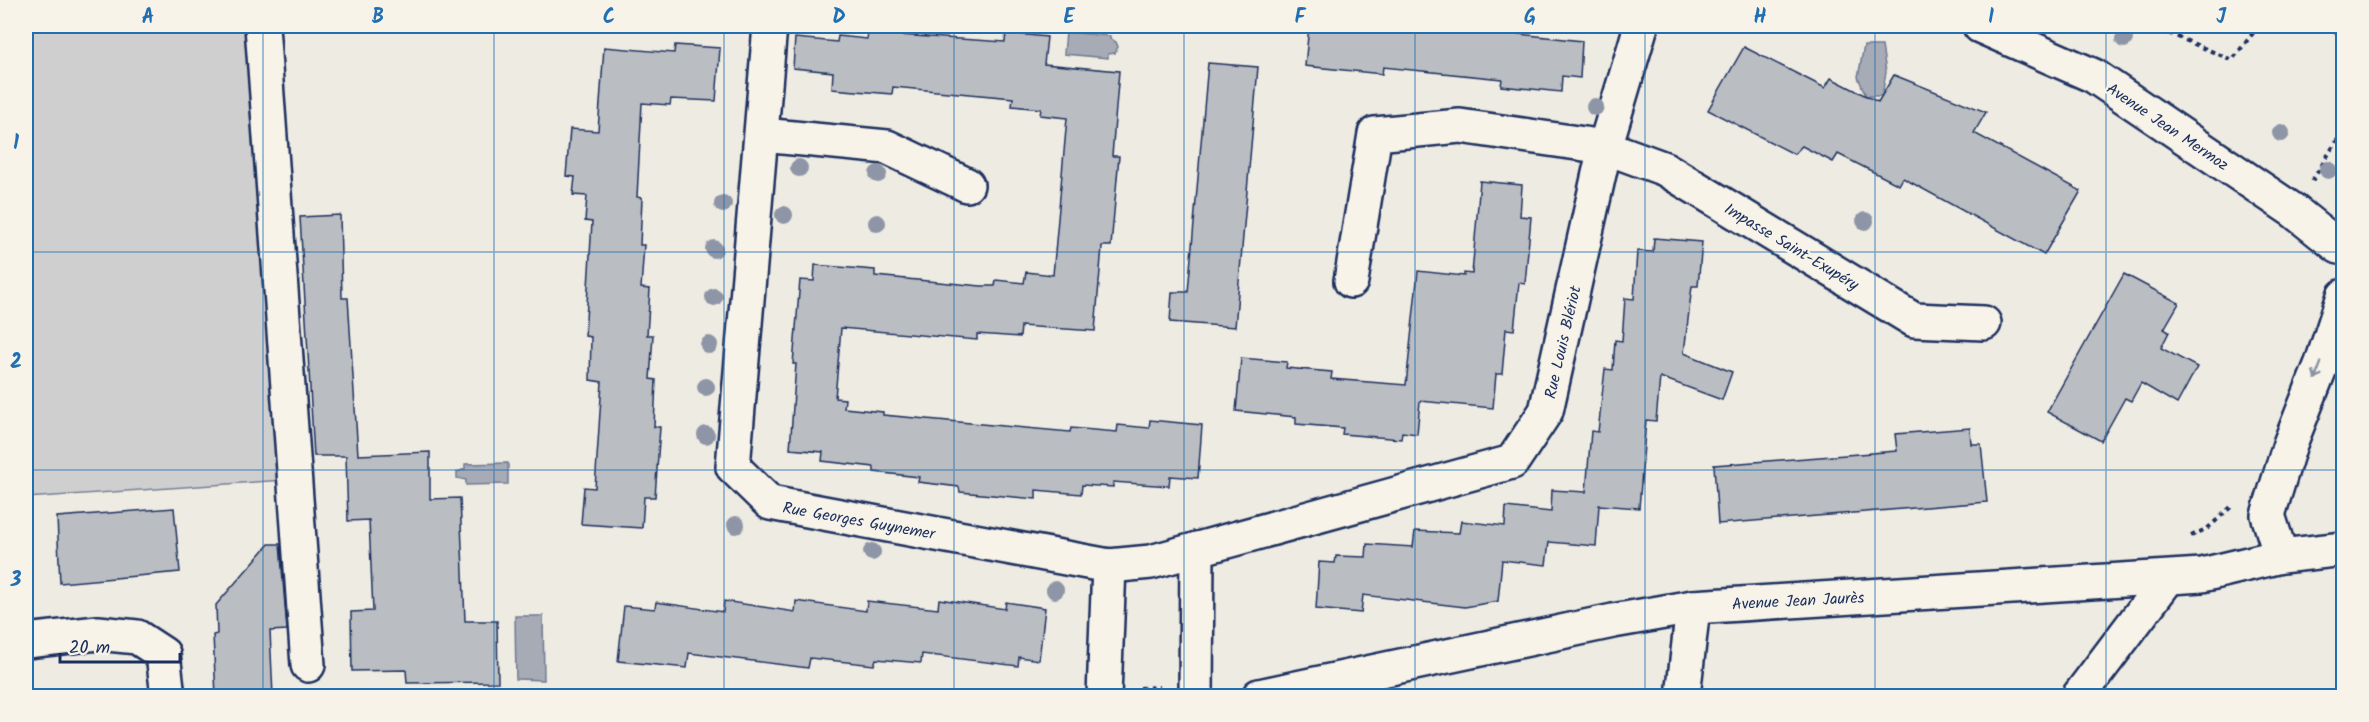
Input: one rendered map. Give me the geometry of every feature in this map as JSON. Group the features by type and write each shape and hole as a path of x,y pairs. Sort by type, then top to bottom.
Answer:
{"street":[{"path":"262,26 309,665"},
{"name":"Rue Georges Guynemer","path":"770,26 733,467 770,503 1109,566 1151,562"},
{"name":"Rue Louis Blériot","path":"1151,562 1512,462 1546,411 1605,147 1641,26"},
{"name":"Avenue Jean Mermoz","path":"1980,26 2094,76 2294,211 2342,252"},
{"name":"Impasse Saint-Exupéry","path":"1351,281 1375,134 1460,126 1605,147 1665,169 1914,320 1984,323"},
{"path":"762,135 887,147 967,185"},
{"path":"2281,556 2268,515 2290,444 2322,363 2343,296"},
{"path":"1196,688 1197,549"},
{"name":"Avenue Jean Jaurès","path":"1259,696 1613,621 1693,607 2202,575 2281,556 2343,549"},
{"path":"1104,690 1109,566"},
{"path":"2079,696 2168,578"},
{"path":"1683,696 1693,607"},
{"path":"26,641 98,633 137,637 163,654 168,696"}],"path":[{"path":"2152,26 2232,60 2257,28 2266,26"},
{"path":"2314,26 2343,34"},
{"path":"2294,211 2343,129"},
{"path":"2190,537 2208,528 2234,501"},
{"path":"1104,690 1126,685 1145,689 1196,688"}],"shaded area":[{"path":"26,26 251,26 284,480 26,498"},
{"path":"1066,32 1110,36 1118,47 1115,53 1108,54 1108,58 1064,54"},
{"path":"1864,46 1882,46 1886,72 1882,96 1866,96 1858,77"},
{"path":"508,463 508,484 466,485 466,480 457,478 457,472 465,469 465,464"},
{"path":"515,616 543,616 544,680 516,679"}],"building":[{"path":"1309,26 1492,26 1492,31 1582,41 1580,78 1562,76 1561,92 1501,86 1502,79 1383,67 1382,74 1305,66"},
{"path":"868,33 1005,42 1006,33 1047,37 1044,64 1119,71 1112,156 1119,156 1111,246 1102,246 1095,331 1021,326 1020,337 977,334 977,340 841,328 835,398 845,399 844,408 883,412 883,415 1070,432 1071,428 1117,432 1118,425 1149,428 1150,420 1202,425 1198,478 1170,476 1169,486 1113,482 1113,487 1082,485 1081,494 1036,490 1036,499 960,492 959,487 918,482 919,477 874,472 874,467 822,461 823,452 790,449 796,364 793,364 800,280 814,281 815,265 875,270 875,276 981,286 995,286 996,280 1024,283 1026,272 1053,275 1067,118 1040,115 1041,109 1012,106 1013,98 893,87 892,94 832,89 833,72 793,68 795,38 837,42 838,36 867,39"},
{"path":"675,45 720,48 716,101 671,99 670,105 642,103 637,197 642,198 640,245 644,245 641,288 650,289 647,335 653,335 650,379 656,380 654,427 660,427 655,497 644,497 642,528 581,524 584,487 595,488 602,382 590,380 591,337 585,336 592,222 585,221 587,196 573,195 575,177 566,176 570,129 598,131 604,47 674,53"},
{"path":"1744,47 1825,88 1831,78 1878,102 1894,75 1986,112 1974,133 2081,191 2044,255 1903,178 1899,185 1838,154 1833,162 1802,146 1794,154 1708,110"},
{"path":"1208,63 1258,67 1235,327 1170,322 1172,292 1188,292"},
{"path":"1480,181 1522,185 1520,216 1531,217 1525,284 1519,283 1514,330 1506,329 1502,374 1496,374 1493,408 1420,401 1417,434 1402,432 1401,439 1342,434 1343,428 1296,424 1296,417 1236,411 1241,358 1287,362 1286,368 1332,372 1331,379 1406,385 1418,271 1464,276 1464,273 1472,274"},
{"path":"340,215 342,298 348,298 358,455 430,452 430,499 460,498 465,621 497,621 498,682 407,683 406,670 352,671 351,612 373,611 369,520 348,521 346,456 314,456 300,217"},
{"path":"1654,238 1702,242 1698,286 1692,286 1684,353 1732,372 1722,400 1660,377 1656,421 1646,420 1639,508 1599,505 1596,546 1549,542 1546,565 1502,560 1498,601 1465,607 1363,595 1361,613 1316,609 1319,562 1335,563 1336,556 1366,557 1367,544 1413,547 1415,531 1459,533 1461,521 1505,526 1506,507 1551,512 1552,490 1586,492 1591,431 1598,432 1605,369 1613,370 1615,340 1622,341 1625,298 1634,299 1637,251 1653,252"},
{"path":"2124,274 2179,303 2164,329 2169,332 2161,348 2197,367 2177,404 2141,383 2131,401 2125,398 2101,441 2047,412"},
{"path":"1970,428 1971,444 1981,444 1987,502 1718,524 1714,465 1897,451 1895,434"},
{"path":"174,508 180,572 60,583 57,517"},
{"path":"269,544 280,544 287,630 270,631 273,696 216,696 213,635 217,634 216,605"},
{"path":"939,599 1005,609 1006,602 1045,608 1039,660 1019,657 1018,666 922,654 921,663 876,659 874,665 810,658 808,668 689,653 687,668 618,661 624,606 655,609 656,602 723,612 724,601 795,612 796,601 866,611 867,601 938,609"}]}
